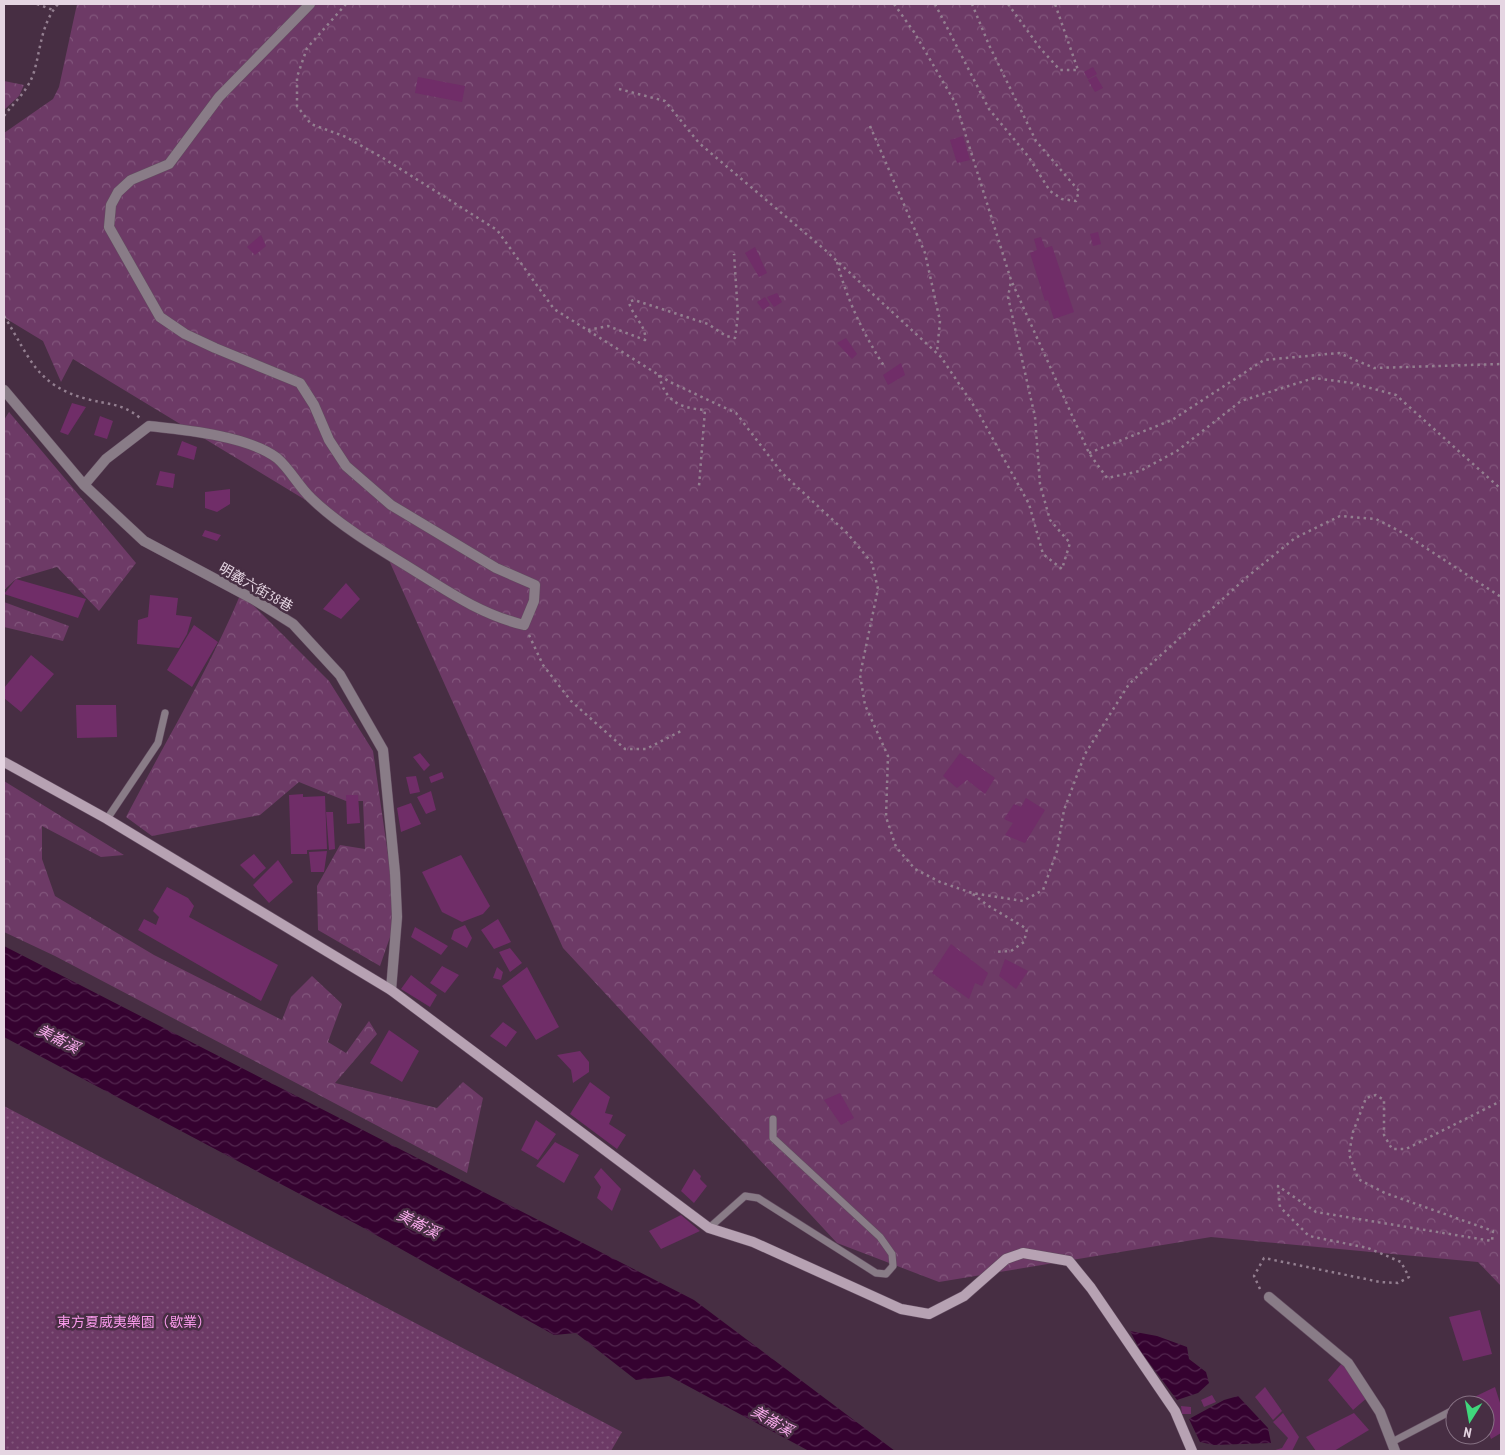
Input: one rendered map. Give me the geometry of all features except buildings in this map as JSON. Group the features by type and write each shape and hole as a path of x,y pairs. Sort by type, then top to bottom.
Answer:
{"street":[{"path":"84,485 106,459 150,426 198,432 258,448 277,459 311,498 360,537 464,601 498,618 524,625 534,601 534,585 496,568 391,505 346,466 329,440 314,405 300,383 185,334 160,317 109,227 111,205 118,192 131,180 168,164 219,97 310,4"},
{"name":"明義六街38巷","path":"4,390 84,485 144,542 294,624 340,675 382,750 396,881 397,916 391,990"},
{"path":"4,762 107,819 391,990 709,1228 753,1242 901,1309 929,1314 964,1296 1006,1259 1023,1253 1069,1261 1091,1288 1175,1411 1192,1451"},
{"path":"1268,1297 1348,1363 1380,1412 1393,1446"}],"lane":[{"path":"107,819 158,743 165,713"},
{"path":"709,1228 745,1196 758,1198 876,1273 886,1274 893,1266 892,1254 880,1238 773,1138 773,1119"},
{"path":"1393,1446 1445,1415"}],"path":[{"path":"37,4 53,10"},
{"path":"4,116 22,97 33,73 44,26 58,4"},
{"path":"346,4 306,48 297,77 297,106 311,124 346,137 383,158 497,230 554,308 659,375 736,413 782,473 847,533 872,563 878,589 860,675 865,705 888,756 886,816 896,848 915,869 940,882 972,893 1023,901 1043,890 1058,851 1064,810 1086,754 1129,684 1247,577 1295,538 1340,516 1376,519 1403,533 1501,597"},
{"path":"894,4 914,32 956,104 1012,280 1089,454 1107,478 1140,471 1177,452 1241,401 1314,378 1352,383 1396,395 1501,489"},
{"path":"935,4 989,110 1028,156 1050,191 1062,199 1076,201 1079,191 1036,141 989,46 972,4"},
{"path":"1008,4 1040,48 1060,70 1078,70 1056,4"},
{"path":"618,89 665,101 699,143 837,260 937,352 978,412 1029,504 1043,554 1062,569 1070,543 1050,520 1040,484 1035,418 1008,297 1012,280"},
{"path":"870,126 925,253 940,321 937,352"},
{"path":"586,330 608,326 645,340 646,333 630,309 629,302 634,300 708,324 726,336 735,338 738,315 734,254"},
{"path":"837,260 844,289 857,319 884,366"},
{"path":"4,316 34,368 52,385 86,398 128,408 150,426"},
{"path":"1089,454 1172,420 1264,360 1340,352 1374,368 1501,364"},
{"path":"659,375 662,390 685,409 705,410 699,486"},
{"path":"524,625 543,665 571,701 625,749 646,749 681,731"},
{"path":"972,893 987,906 1027,929 1024,942 1011,951 994,952"},
{"path":"1268,1297 1257,1286 1254,1276 1264,1258 1380,1282 1398,1283 1409,1277 1401,1262 1368,1248 1308,1236 1280,1207 1278,1186 1316,1212 1492,1241 1493,1231 1385,1194 1358,1179 1350,1154 1353,1132 1366,1098 1376,1095 1384,1100 1384,1135 1392,1148 1406,1150 1501,1101"}],"green space":[{"path":"77,4 1501,4 1501,1286 1478,1262 1211,1237 939,1282 837,1243 563,948 383,547 73,359 61,382 43,341 5,318 4,133 53,99 59,87"},
{"path":"4,81 24,85 19,96 4,110"},
{"path":"9,412 136,563 99,611 57,567 16,579 4,590 4,420"},
{"path":"241,593 329,681 373,751 397,917 380,966 318,930 317,886 340,845 365,849 363,801 346,801 299,782 260,815 152,836 126,817 201,678"},
{"path":"4,602 69,626 63,641 4,627"},
{"path":"4,781 124,855 101,857 42,826 42,859 55,896 154,955 282,1020 291,997 312,976 342,1004 328,1042 346,1053 369,1021 377,1034 335,1083 437,1108 463,1082 483,1098 467,1173 55,956 4,932"},
{"name":"東方夏威夷樂園（歇業）","path":"4,1106 622,1432 611,1451 4,1451"}],"water":[{"name":"美崙溪","path":"4,946 694,1300 895,1451 809,1451 669,1376 636,1380 576,1333 554,1335 360,1226 4,1037"},
{"path":"1130,1331 1157,1336 1187,1347 1189,1359 1206,1372 1209,1383 1198,1393 1177,1400 1141,1352"},
{"path":"1238,1396 1268,1428 1271,1443 1214,1445 1200,1442 1189,1419 1224,1400"}]}
